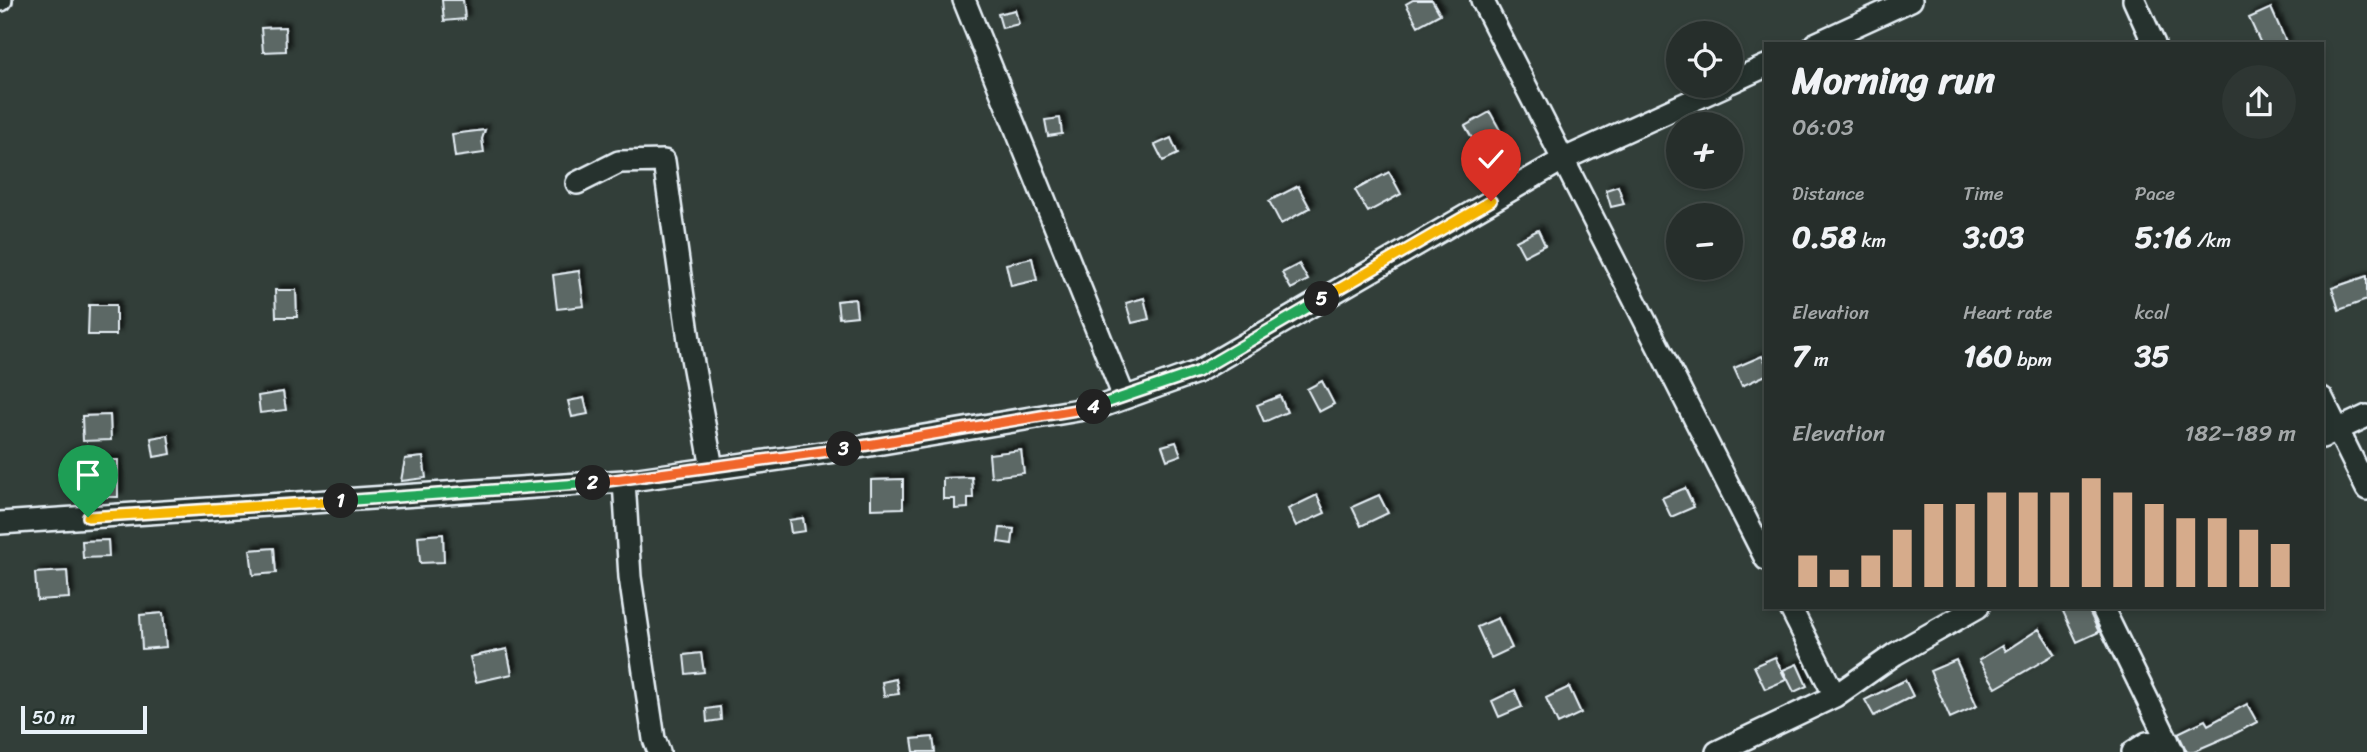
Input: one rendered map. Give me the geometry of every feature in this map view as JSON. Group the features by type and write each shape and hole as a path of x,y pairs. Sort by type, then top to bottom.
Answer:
{"street":[{"path":"964,0 1124,397"},
{"path":"1482,0 1764,555"},
{"path":"1825,42 1858,35 1911,0"},
{"path":"2134,0 2153,42"},
{"path":"1743,77 1764,67"},
{"path":"0,523 624,481 829,452 1102,406 1197,372 1564,159 1698,98"},
{"path":"577,183 619,162 664,161 690,347 712,468"},
{"path":"2324,407 2330,434 2367,489"},
{"path":"2330,434 2367,416"},
{"path":"624,481 630,578 653,739 659,752"},
{"path":"1791,609 1835,696"},
{"path":"1717,752 1835,696 1895,654 1974,609"},
{"path":"2103,609 2171,746"},
{"path":"2133,752 2147,743 2171,746"}],"building":[{"path":"442,0 463,0 465,19 444,21"},
{"path":"1413,0 1432,0 1440,14 1418,26 1406,4"},
{"path":"2271,8 2286,42 2260,42 2249,18"},
{"path":"1015,10 1019,24 1002,28 998,14"},
{"path":"285,27 286,51 263,52 261,28"},
{"path":"1490,112 1501,132 1476,145 1465,126"},
{"path":"1060,118 1062,134 1048,136 1045,120"},
{"path":"485,130 482,139 484,153 455,157 452,134"},
{"path":"1171,138 1178,154 1163,161 1155,145"},
{"path":"1389,172 1401,194 1368,212 1355,190"},
{"path":"1298,186 1310,208 1281,224 1269,201"},
{"path":"1618,186 1624,204 1611,207 1606,190"},
{"path":"1538,230 1545,245 1524,256 1516,241"},
{"path":"1032,258 1037,280 1011,286 1006,264"},
{"path":"1299,264 1308,280 1291,289 1282,273"},
{"path":"579,271 584,306 557,309 553,275"},
{"path":"2367,276 2367,300 2339,310 2332,288"},
{"path":"275,290 296,290 297,317 276,317"},
{"path":"1144,298 1149,319 1132,323 1126,303"},
{"path":"855,299 857,316 839,318 837,301"},
{"path":"89,305 116,305 116,335 88,335"},
{"path":"1762,356 1764,360 1764,376 1742,386 1734,368"},
{"path":"1322,381 1334,404 1319,412 1307,389"},
{"path":"283,392 286,410 260,413 258,396"},
{"path":"1280,396 1287,412 1264,422 1257,405"},
{"path":"584,398 588,414 572,417 568,401"},
{"path":"110,415 111,440 83,441 82,416"},
{"path":"168,435 171,454 154,457 151,438"},
{"path":"1176,442 1181,455 1167,460 1162,446"},
{"path":"1021,450 1024,473 991,477 989,454"},
{"path":"423,457 426,478 401,481 405,459"},
{"path":"105,460 118,460 118,497 71,497 70,478 105,478"},
{"path":"972,477 973,498 968,498 968,508 955,509 955,499 943,499 943,478"},
{"path":"903,479 903,508 871,509 871,480"},
{"path":"1685,488 1694,507 1671,517 1662,498"},
{"path":"1317,495 1325,513 1296,526 1288,509"},
{"path":"1379,495 1388,513 1361,526 1352,507"},
{"path":"803,518 805,531 791,533 789,520"},
{"path":"1000,528 1014,529 1012,544 998,542"},
{"path":"443,534 444,562 420,563 418,536"},
{"path":"108,540 109,557 83,558 82,541"},
{"path":"274,548 276,573 253,575 250,550"},
{"path":"67,571 69,598 37,600 35,573"},
{"path":"2062,609 2088,609 2099,632 2077,642"},
{"path":"163,613 166,647 142,649 140,615"},
{"path":"1498,618 1512,648 1491,658 1477,627"},
{"path":"2039,629 2055,654 1996,688 1979,660 2002,646 2005,651"},
{"path":"507,649 512,674 476,682 470,657"},
{"path":"701,653 704,672 686,674 684,655"},
{"path":"1775,657 1786,680 1765,689 1754,666"},
{"path":"1956,660 1977,706 1950,718 1930,671"},
{"path":"1797,664 1807,686 1794,692 1783,670"},
{"path":"896,679 899,694 884,696 882,682"},
{"path":"1905,680 1913,696 1874,716 1865,700"},
{"path":"1569,687 1581,713 1558,724 1546,698"},
{"path":"1515,690 1522,707 1499,717 1492,701"},
{"path":"2247,704 2257,722 2187,752 2178,733 2205,720 2208,725"},
{"path":"720,707 721,720 707,722 706,709"},
{"path":"933,737 935,752 914,752 912,739"}],"route":[{"path":"88,517 624,481 829,452 1102,406 1197,372 1491,201"}]}
